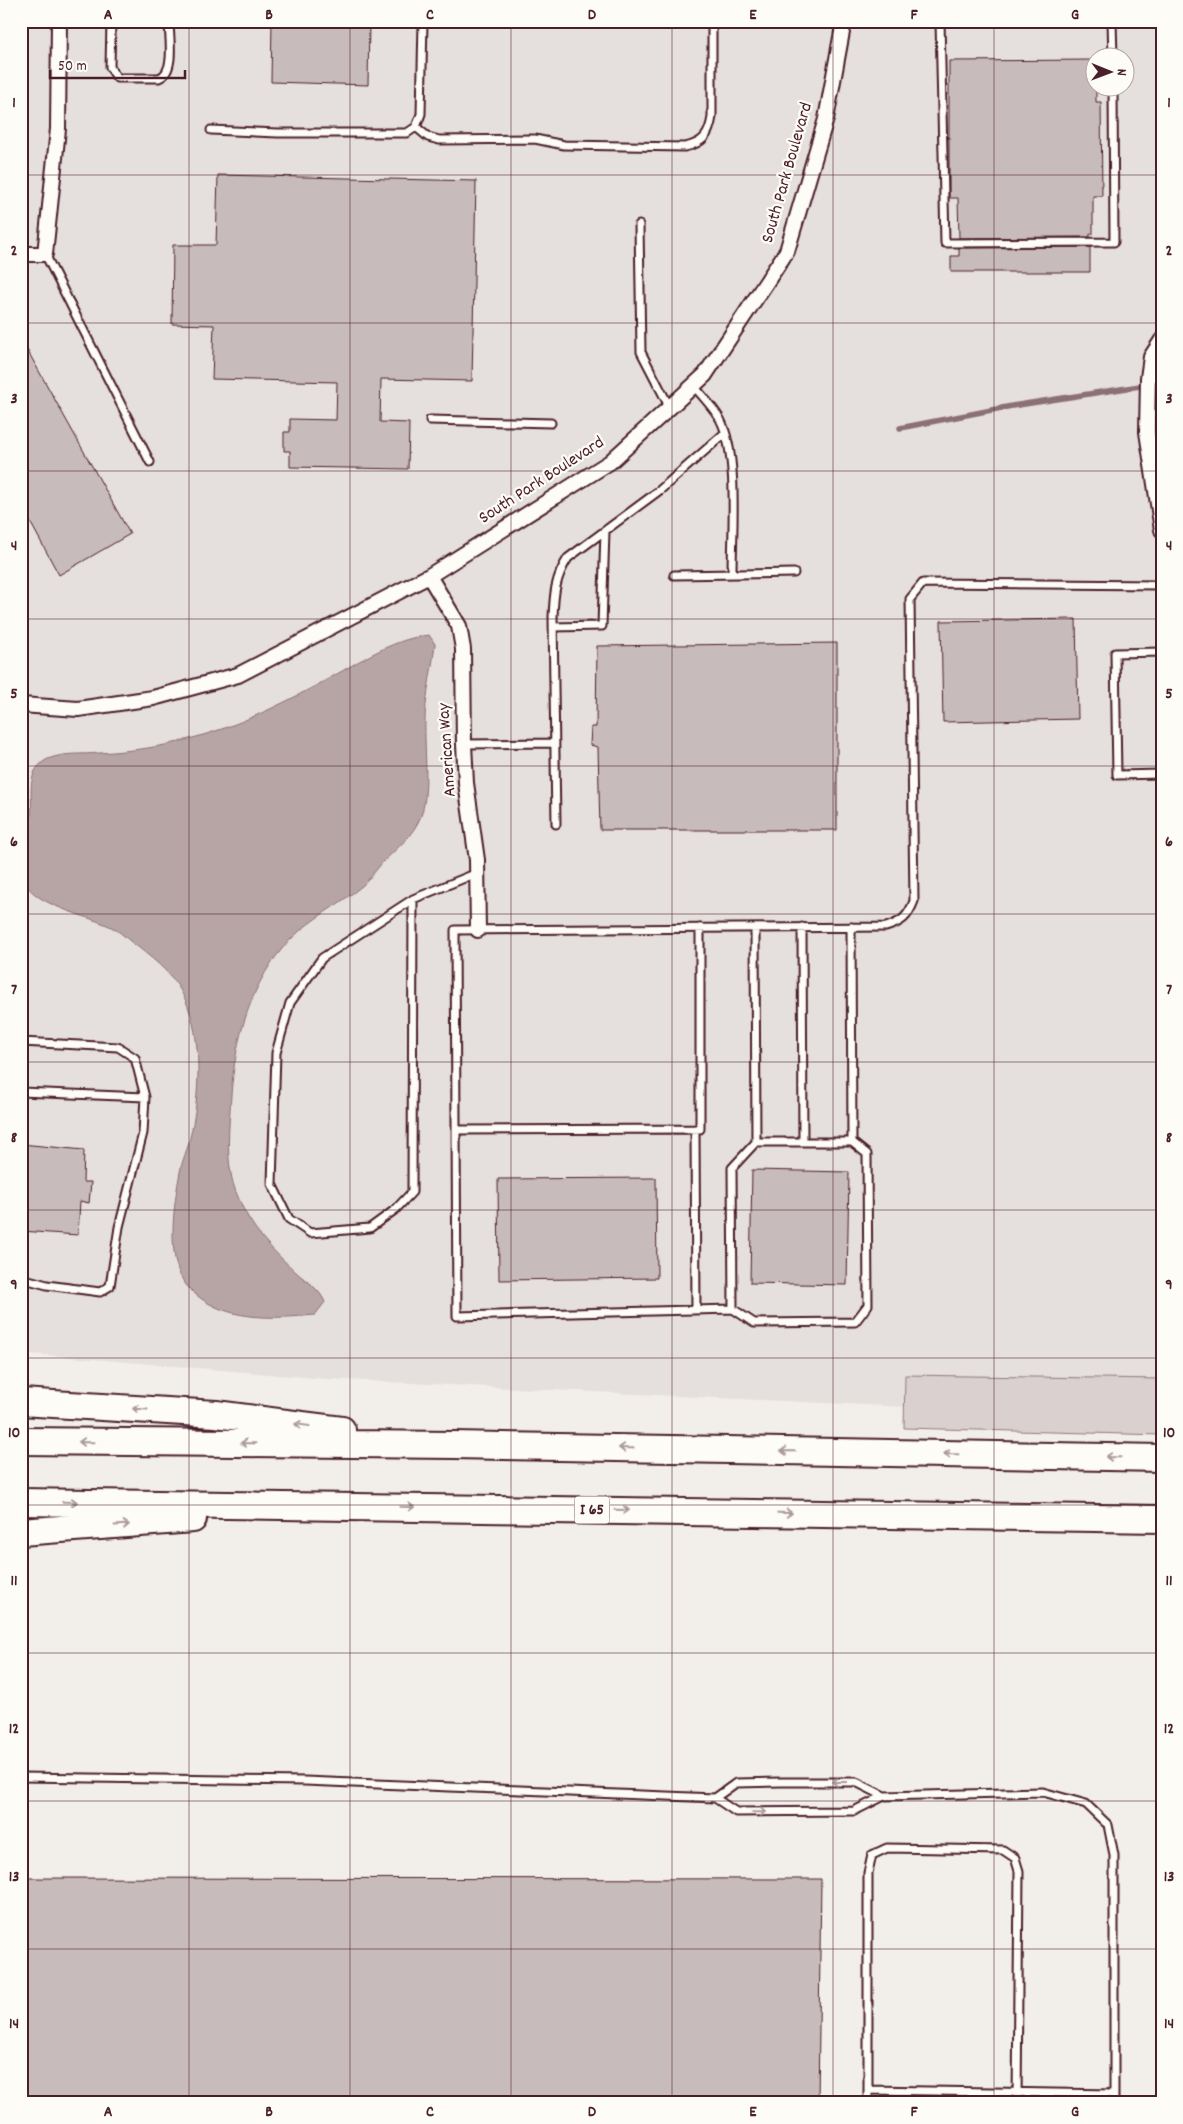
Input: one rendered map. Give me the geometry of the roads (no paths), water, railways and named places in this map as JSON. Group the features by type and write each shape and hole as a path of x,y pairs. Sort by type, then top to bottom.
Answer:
{"highway":[{"path":"21,1402 216,1414 454,1445"},
{"path":"21,1441 454,1445 1162,1458"},
{"name":"I 65","path":"21,1502 1162,1519"},
{"path":"21,1532 371,1506"}],"street":[{"path":"21,254 45,254 58,129 59,21"},
{"name":"South Park Boulevard","path":"21,705 78,709 153,698 238,675 428,576 610,462 705,375 788,250 826,119 844,21"},
{"path":"1162,340 1151,357 1148,378 1147,432 1162,530"},
{"name":"American Way","path":"428,576 459,626 463,649 464,744 477,873 478,930"}],"lane":[{"path":"111,21 110,67 112,74 117,78 165,76 169,69 169,21"},
{"path":"211,130 278,133 408,134 416,127 421,114 423,21"},
{"path":"416,127 428,137 440,140 535,139 564,145 610,146 685,147 699,144 710,132 712,117 712,26 714,21"},
{"path":"940,21 945,243 1114,242 1113,98"},
{"path":"1112,21 1113,48"},
{"path":"640,225 641,352 670,408"},
{"path":"45,254 150,462"},
{"path":"694,386 720,419 725,433 731,470 732,573"},
{"path":"430,420 551,423"},
{"path":"556,824 553,627 554,586 559,571 568,558 660,490 725,433"},
{"path":"553,627 602,626 605,531"},
{"path":"674,575 794,573"},
{"path":"756,1142 852,1142 867,1154 868,1305 855,1322 754,1324 733,1309 457,1316 455,930 886,927 903,921 911,911 914,901 910,599 923,583 1162,585"},
{"path":"1162,652 1115,653 1117,775 1162,774"},
{"path":"464,744 555,743"},
{"path":"413,899 412,1192 396,1209 370,1228 310,1233 289,1219 272,1184 276,1053 290,1003 322,958 413,899 477,873"},
{"path":"802,927 803,1142"},
{"path":"851,927 852,1142"},
{"path":"456,1130 700,1129 700,928"},
{"path":"733,1309 732,1168 756,1142 755,928"},
{"path":"21,1042 118,1047 135,1058 145,1097 143,1133 119,1227 110,1286 100,1292 47,1285 21,1278"},
{"path":"21,1092 145,1097"},
{"path":"695,1129 696,1310"},
{"path":"21,1777 305,1781 715,1798 736,1812 854,1811 884,1796 1043,1792 1086,1804 1108,1825 1114,1855 1114,2103"},
{"path":"715,1798 736,1783 781,1782 856,1782 884,1796"},
{"path":"868,2103 868,1874 872,1856 887,1848 1003,1850 1015,1858 1020,1871 1017,2103"},
{"path":"868,2090 1114,2094"}],"waterway":[{"path":"900,428 1012,406 1140,386"}]}
